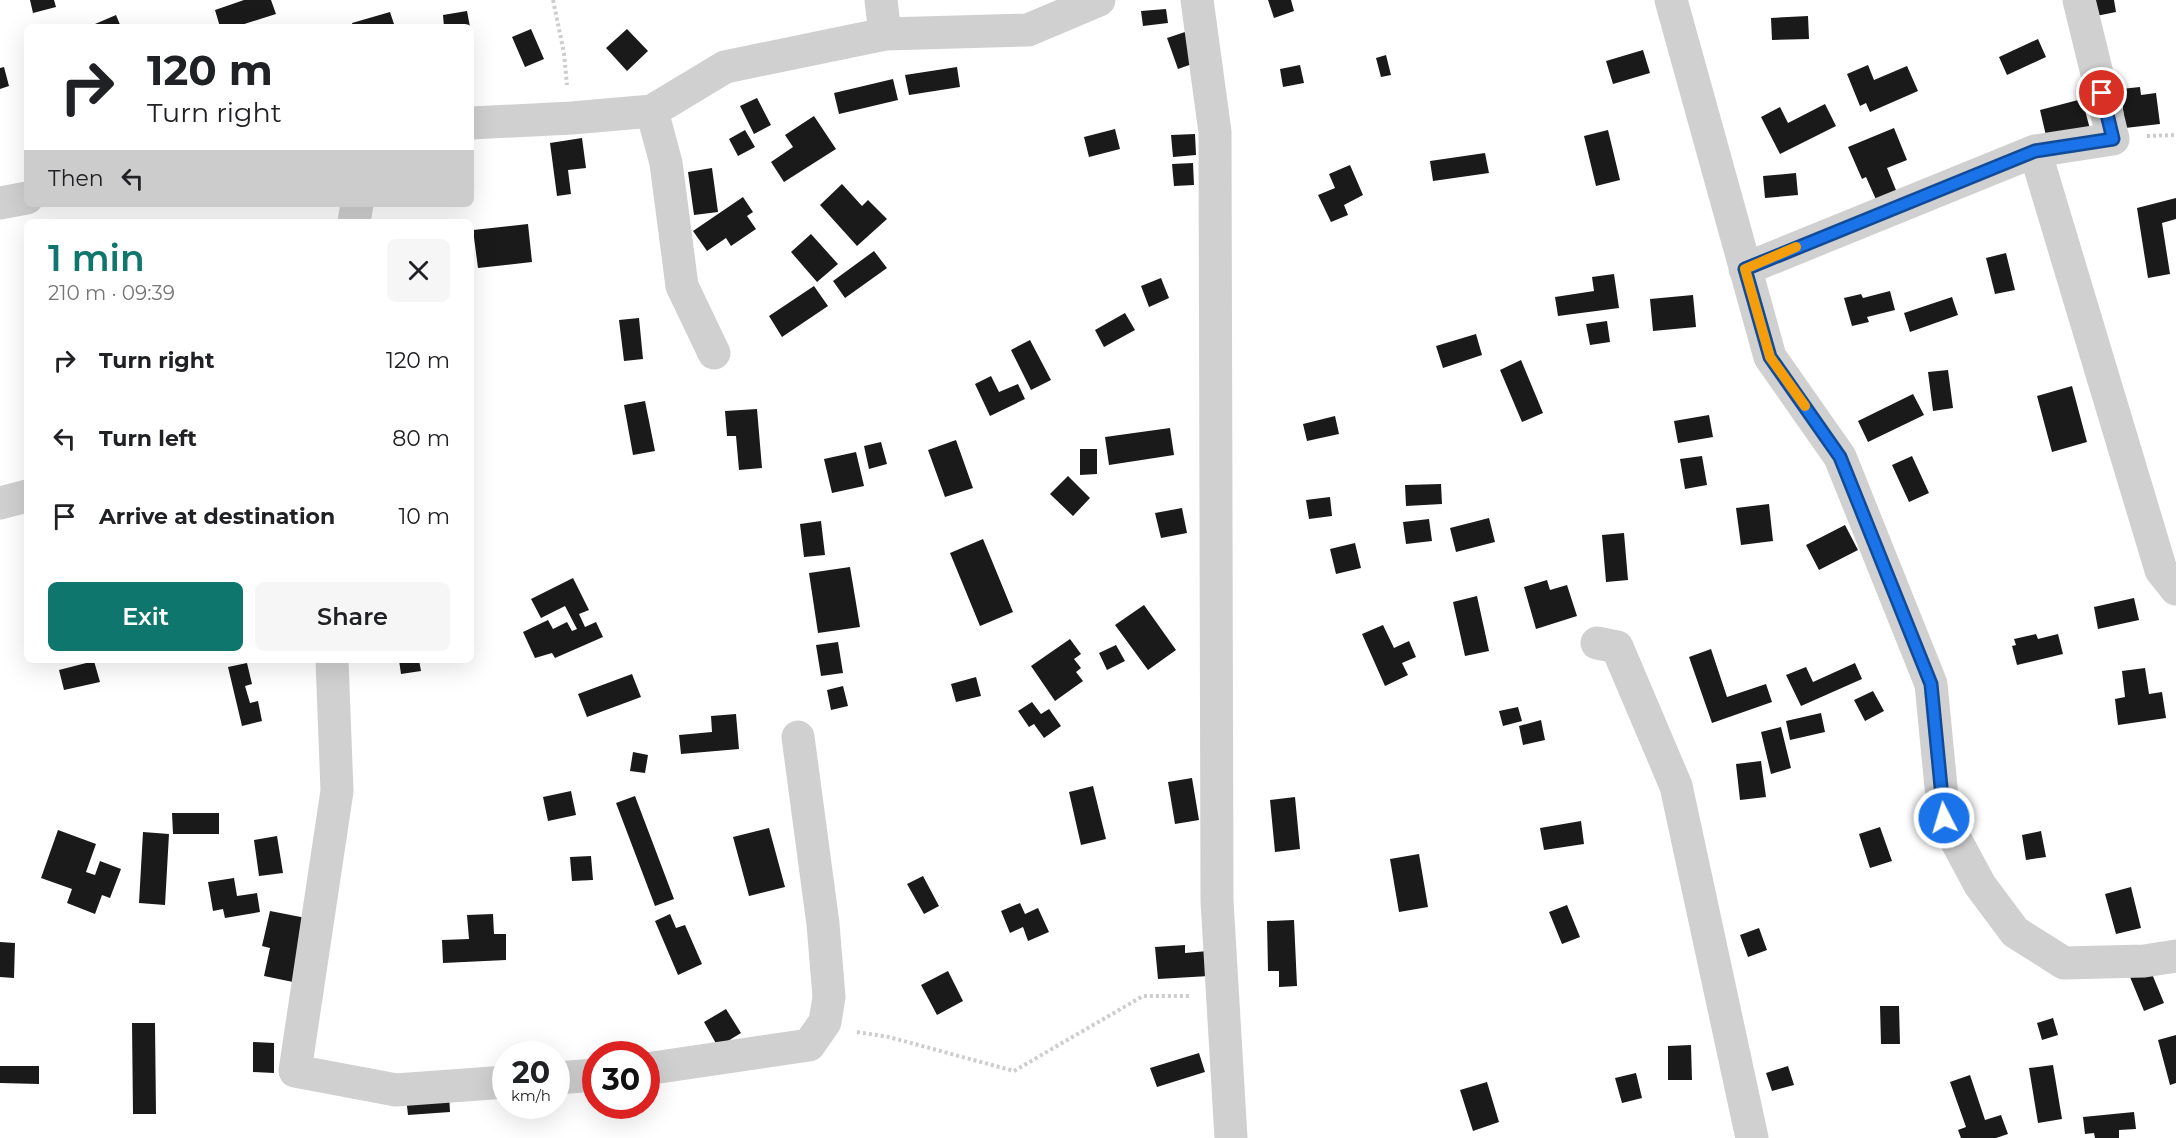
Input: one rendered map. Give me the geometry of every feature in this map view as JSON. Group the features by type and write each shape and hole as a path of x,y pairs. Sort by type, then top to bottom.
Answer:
{"street":[{"path":"881,0 885,34"},
{"path":"474,123 652,111 725,67 885,34 1028,30 1099,0"},
{"path":"1197,0 1215,132 1217,890 1231,1138"},
{"path":"1671,0 1770,357 1840,457 1931,684 1944,818 1980,885 2015,932 2064,963 2144,961 2176,956"},
{"path":"1745,269 2035,151 2113,139 2079,0"},
{"path":"652,111 666,163 682,286 714,353"},
{"path":"2035,151 2161,570 2176,589"},
{"path":"0,203 24,199"},
{"path":"0,503 24,497"},
{"path":"1597,643 1617,647 1676,786 1752,1138"},
{"path":"332,663 337,791 295,1071 396,1090 492,1083"},
{"path":"660,1067 809,1045 825,1022 829,997 823,924 798,737"}],"path":[{"path":"553,0 564,53 572,118"},
{"path":"809,1045 844,1029 890,1037 1014,1071 1143,996 1222,997"}],"building":[{"path":"30,0 54,0 56,7 33,13"},
{"path":"244,0 271,0 276,14 244,24 219,24 215,10"},
{"path":"1268,0 1291,0 1294,11 1274,18"},
{"path":"2093,0 2114,0 2116,12 2096,16"},
{"path":"1166,9 1168,23 1143,26 1141,11"},
{"path":"467,11 469,24 444,24 443,15"},
{"path":"390,12 394,24 352,24"},
{"path":"116,15 120,24 95,24"},
{"path":"1808,16 1809,39 1772,40 1771,18"},
{"path":"531,29 544,59 525,67 512,37"},
{"path":"627,29 648,51 627,71 606,48"},
{"path":"1185,32 1195,63 1178,69 1167,38"},
{"path":"2038,39 2046,57 2007,75 1999,57"},
{"path":"1643,50 1650,73 1613,84 1606,61"},
{"path":"1386,55 1391,75 1381,77 1376,58"},
{"path":"1300,65 1304,83 1283,87 1280,69"},
{"path":"1868,65 1874,80 1907,66 1918,91 1870,112 1866,103 1860,106 1847,74"},
{"path":"4,67 9,86 0,89 0,68"},
{"path":"957,67 960,87 909,95 905,75"},
{"path":"893,79 898,100 839,114 834,93"},
{"path":"2140,87 2141,95 2156,93 2160,124 2125,128 2121,89"},
{"path":"757,98 771,125 754,134 740,106"},
{"path":"2082,99 2090,129 2047,140 2040,110"},
{"path":"1825,104 1836,126 1780,154 1761,117 1780,107 1788,123"},
{"path":"814,116 836,149 784,182 771,162 793,147 785,135"},
{"path":"1894,128 1907,160 1887,168 1898,195 1878,204 1866,177 1862,179 1848,147"},
{"path":"1115,129 1120,149 1089,157 1084,137"},
{"path":"745,130 755,147 738,156 729,139"},
{"path":"1608,130 1620,180 1596,186 1584,136"},
{"path":"1195,134 1196,155 1173,157 1171,135"},
{"path":"582,138 586,168 568,170 571,194 557,196 550,143"},
{"path":"1485,153 1489,173 1433,181 1430,161"},
{"path":"1193,163 1194,185 1174,186 1172,164"},
{"path":"1350,165 1363,195 1344,205 1348,215 1331,222 1318,195 1335,188 1329,174"},
{"path":"712,168 718,212 694,215 688,172"},
{"path":"1796,173 1798,195 1765,198 1763,176"},
{"path":"842,184 862,206 868,200 887,219 857,246 820,205"},
{"path":"743,197 753,212 747,216 756,229 731,246 726,238 707,251 693,231"},
{"path":"2176,198 2176,219 2162,223 2170,274 2148,278 2137,208"},
{"path":"528,224 532,262 478,268 474,230"},
{"path":"811,234 838,264 817,282 791,252"},
{"path":"874,251 887,268 845,298 833,281"},
{"path":"2006,253 2015,290 1995,294 1986,258"},
{"path":"1614,274 1619,308 1558,316 1555,297 1594,291 1592,277"},
{"path":"1161,278 1169,298 1149,307 1141,286"},
{"path":"814,286 828,306 782,337 769,316"},
{"path":"1890,291 1895,310 1867,317 1869,322 1852,326 1844,298 1861,294 1863,298"},
{"path":"1693,295 1696,327 1653,331 1650,299"},
{"path":"1952,297 1958,315 1910,332 1904,313"},
{"path":"1125,313 1135,330 1104,347 1095,330"},
{"path":"639,318 643,359 624,361 619,320"},
{"path":"1607,321 1610,342 1590,345 1586,324"},
{"path":"1476,334 1482,355 1443,368 1436,346"},
{"path":"1030,340 1051,380 1031,390 1011,350"},
{"path":"1521,360 1543,413 1522,422 1500,370"},
{"path":"1948,370 1953,408 1933,411 1928,372"},
{"path":"991,376 999,392 1018,384 1025,399 990,416 975,384"},
{"path":"2072,386 2087,442 2052,452 2037,396"},
{"path":"1913,394 1924,415 1868,442 1858,421"},
{"path":"645,401 655,451 633,455 624,405"},
{"path":"757,409 762,468 739,470 736,436 727,436 725,411"},
{"path":"1709,415 1713,437 1678,443 1674,421"},
{"path":"1335,416 1339,434 1307,441 1303,424"},
{"path":"1170,428 1174,455 1109,465 1105,437"},
{"path":"956,440 973,488 945,497 928,450"},
{"path":"881,442 887,464 869,469 864,446"},
{"path":"1080,449 1097,449 1097,474 1080,475"},
{"path":"856,452 864,486 832,493 824,459"},
{"path":"1702,456 1707,485 1685,489 1680,459"},
{"path":"1912,456 1929,493 1909,502 1892,465"},
{"path":"1068,476 1090,498 1073,516 1050,494"},
{"path":"1441,484 1442,504 1406,506 1405,485"},
{"path":"1330,497 1332,516 1309,519 1306,500"},
{"path":"1769,504 1773,541 1741,545 1736,508"},
{"path":"1182,508 1187,533 1161,538 1155,513"},
{"path":"1489,518 1495,542 1456,552 1450,528"},
{"path":"1429,519 1432,541 1406,544 1403,522"},
{"path":"821,521 825,555 804,557 800,524"},
{"path":"1845,525 1858,550 1819,570 1806,545"},
{"path":"1624,533 1628,580 1606,582 1602,535"},
{"path":"983,539 1013,612 980,626 950,553"},
{"path":"1355,543 1361,568 1336,574 1330,549"},
{"path":"850,567 860,627 818,633 809,573"},
{"path":"573,578 589,610 579,614 585,627 596,622 603,637 555,658 552,653 535,658 523,632 548,620 553,629 567,622 572,631 577,629 565,606 541,618 531,599"},
{"path":"1547,580 1550,590 1567,585 1577,616 1536,629 1524,587"},
{"path":"1477,596 1489,651 1465,656 1453,602"},
{"path":"2134,598 2139,620 2098,629 2094,607"},
{"path":"1144,605 1176,650 1148,670 1115,625"},
{"path":"1383,625 1394,648 1409,641 1416,657 1402,663 1408,675 1385,686 1362,634"},
{"path":"2036,634 2038,639 2058,634 2063,654 2017,665 2012,646 2016,645 2014,639"},
{"path":"1070,639 1081,654 1074,659 1081,668 1076,672 1083,681 1055,701 1031,666"},
{"path":"838,642 843,673 821,676 816,645"},
{"path":"1116,645 1125,661 1107,670 1099,653"},
{"path":"1711,649 1727,697 1766,684 1772,702 1712,723 1689,657"},
{"path":"95,663 100,682 64,690 59,670"},
{"path":"247,663 252,684 245,686 250,703 258,701 262,721 242,726 228,667"},
{"path":"399,663 420,663 421,671 401,674"},
{"path":"1855,663 1862,679 1801,706 1786,675 1806,667 1813,682"},
{"path":"2145,668 2149,694 2162,692 2166,718 2118,725 2115,699 2125,697 2122,671"},
{"path":"632,674 641,697 587,717 578,694"},
{"path":"976,677 981,696 956,702 951,684"},
{"path":"843,686 848,706 831,710 827,690"},
{"path":"1873,691 1884,711 1865,721 1854,700"},
{"path":"1032,702 1041,714 1049,709 1061,726 1044,738 1034,724 1029,727 1018,711"},
{"path":"1518,707 1522,721 1503,726 1499,711"},
{"path":"1821,713 1825,732 1790,740 1786,721"},
{"path":"736,714 739,749 681,754 679,735 712,732 711,716"},
{"path":"1541,720 1545,740 1523,745 1519,726"},
{"path":"1781,727 1791,768 1771,774 1761,732"},
{"path":"633,752 648,755 645,773 630,771"},
{"path":"1761,761 1766,797 1740,800 1736,764"},
{"path":"1192,778 1199,820 1175,824 1168,782"},
{"path":"1093,786 1106,839 1081,845 1069,792"},
{"path":"571,791 576,815 548,821 543,797"},
{"path":"635,796 674,899 655,906 616,803"},
{"path":"1295,797 1300,849 1275,852 1270,800"},
{"path":"172,813 219,813 219,834 173,834"},
{"path":"1581,821 1584,844 1544,850 1540,828"},
{"path":"1880,827 1892,861 1870,868 1859,834"},
{"path":"769,828 785,887 749,896 733,837"},
{"path":"58,830 96,844 86,872 95,875 100,861 121,869 110,898 102,895 95,914 67,903 72,889 41,878"},
{"path":"2041,831 2046,857 2026,860 2022,835"},
{"path":"143,832 169,834 165,905 139,903"},
{"path":"277,836 283,873 259,876 254,840"},
{"path":"1419,854 1428,907 1399,912 1390,859"},
{"path":"591,856 593,880 572,881 570,857"},
{"path":"923,876 939,906 924,914 907,884"},
{"path":"234,878 237,896 257,893 260,912 225,918 223,909 213,911 208,882"},
{"path":"2131,887 2141,928 2116,934 2105,894"},
{"path":"1020,903 1025,914 1038,908 1049,932 1028,941 1023,927 1010,933 1001,911"},
{"path":"1567,905 1580,937 1562,944 1549,912"},
{"path":"270,911 306,918 293,982 264,976 270,948 262,946"},
{"path":"493,914 494,934 506,934 506,960 443,963 442,940 469,939 467,915"},
{"path":"670,914 676,928 685,925 702,964 678,975 655,921"},
{"path":"1294,920 1297,986 1279,987 1279,971 1268,971 1267,921"},
{"path":"1759,928 1767,950 1748,957 1740,935"},
{"path":"0,942 15,943 14,978 0,977"},
{"path":"1185,945 1185,953 1208,951 1209,976 1158,979 1155,947"},
{"path":"2150,969 2164,1003 2144,1011 2130,977"},
{"path":"948,971 963,1001 937,1015 921,985"},
{"path":"1880,1006 1899,1006 1900,1044 1881,1044"},
{"path":"726,1009 741,1033 718,1047 704,1022"},
{"path":"2053,1018 2058,1035 2042,1040 2037,1023"},
{"path":"132,1023 155,1023 156,1114 133,1114"},
{"path":"2176,1035 2176,1083 2170,1085 2158,1040"},
{"path":"253,1042 274,1043 274,1073 253,1072"},
{"path":"1691,1045 1692,1080 1668,1080 1668,1046"},
{"path":"1199,1053 1205,1072 1157,1087 1150,1068"},
{"path":"2053,1065 2062,1119 2038,1123 2029,1068"},
{"path":"0,1066 39,1066 39,1084 0,1083"},
{"path":"1788,1066 1794,1085 1772,1091 1766,1073"},
{"path":"1636,1073 1642,1098 1622,1103 1615,1078"},
{"path":"1970,1075 1985,1120 2001,1115 2008,1134 1996,1138 1961,1138 1958,1130 1966,1127 1950,1082"},
{"path":"1487,1082 1499,1122 1473,1131 1460,1090"},
{"path":"449,1093 450,1112 408,1115 406,1097"},
{"path":"2134,1112 2136,1129 2119,1130 2119,1138 2095,1138 2094,1133 2085,1134 2083,1117"}],"slow traffic":[{"path":"1796,247 1745,269 1770,357 1805,406"}],"route":[{"path":"1944,818 1931,684 1840,457 1770,357 1745,269 2035,151 2113,139 2102,93"}]}
